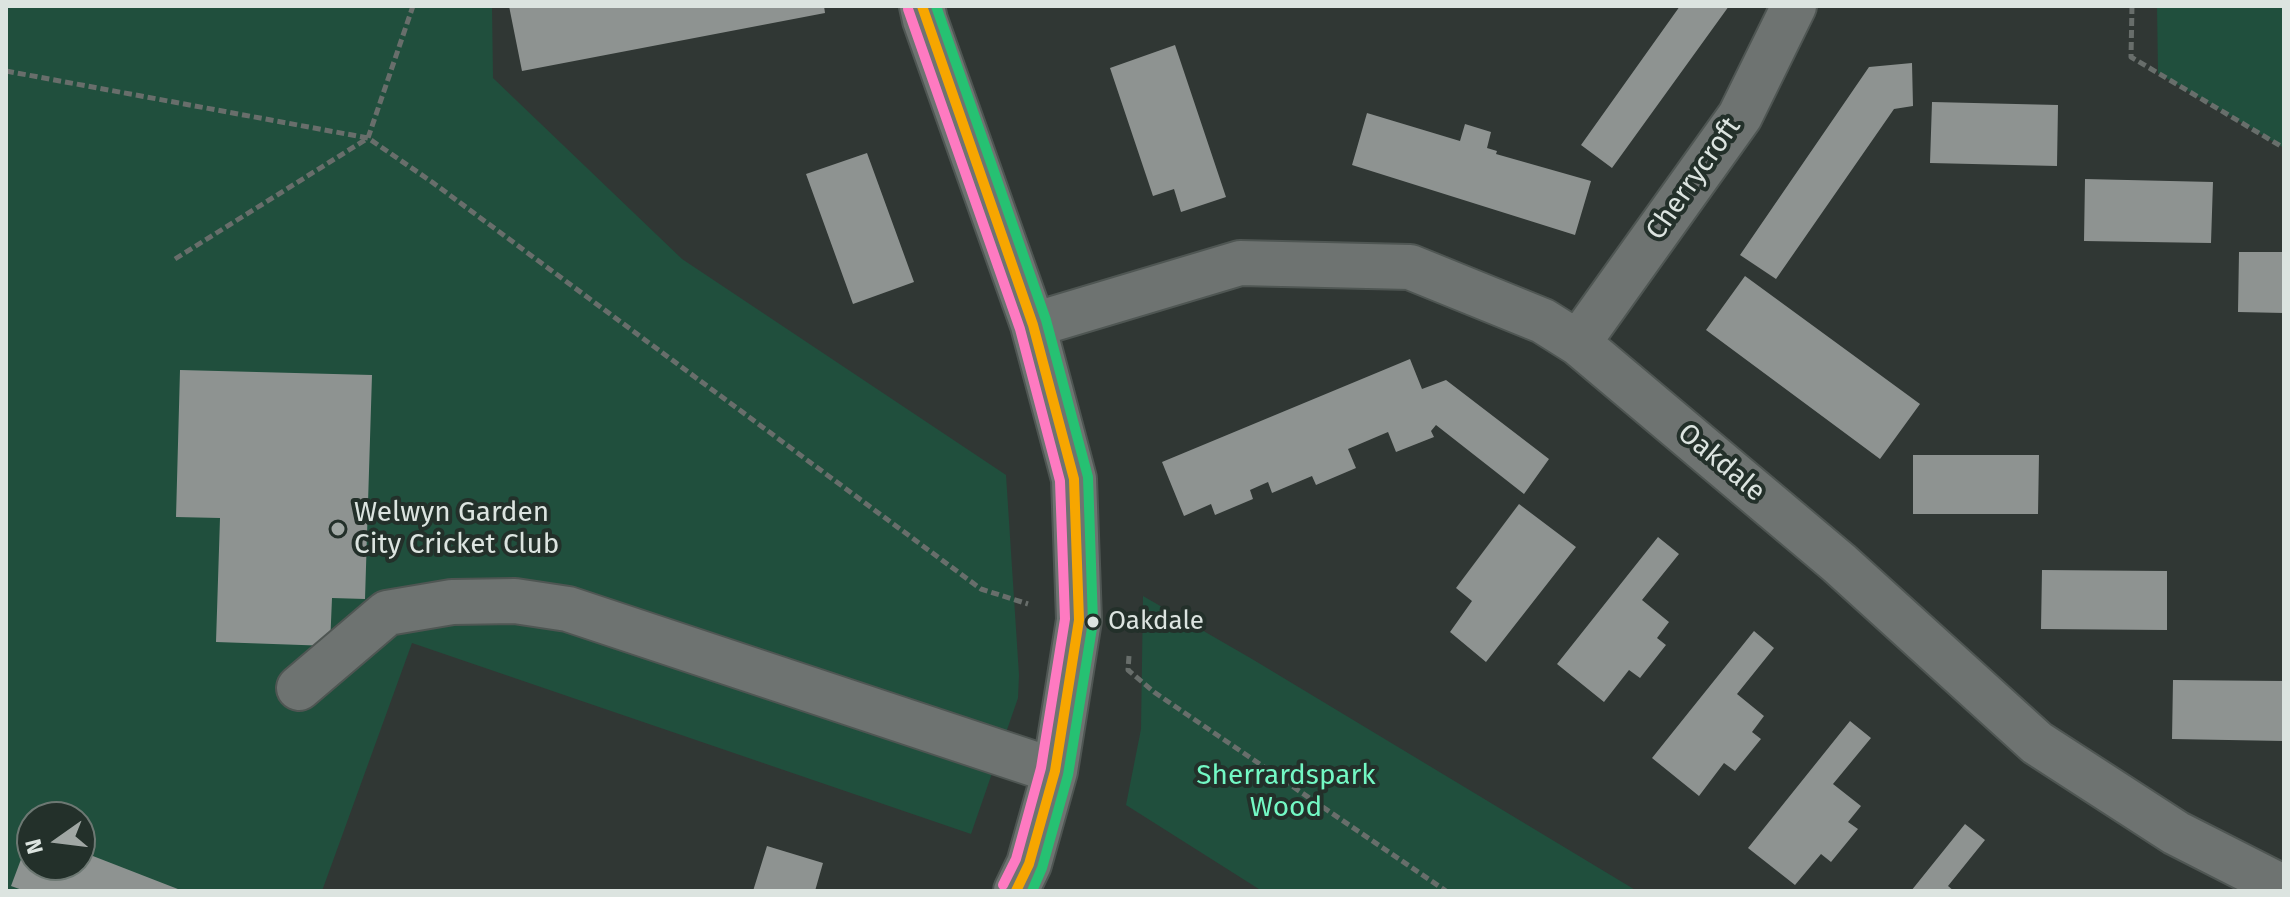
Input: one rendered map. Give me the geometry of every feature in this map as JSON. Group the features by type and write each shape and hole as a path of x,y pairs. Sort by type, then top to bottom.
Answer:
{"street":[{"path":"922,6 1033,325 1074,479 1079,620 1055,771 1029,864 1016,891"},
{"name":"Cherrycroft","path":"1578,343 1740,116 1794,6"},
{"name":"Oakdale","path":"1033,325 1240,263 1410,267 1543,321 1578,343 1839,563 2037,743 2176,833 2284,888"},
{"path":"299,688 387,613 452,602 515,601 568,609 1055,771"}],"path":[{"path":"175,259 368,138 413,6"},
{"path":"2132,6 2131,57 2284,148"},
{"path":"6,71 368,138 445,191 981,589 1129,635 1128,670 1154,692 1446,891"}],"green space":[{"path":"6,6 492,6 493,78 682,259 1006,475 1018,698 971,834 412,643 322,891 6,891"},
{"path":"2157,6 2284,6 2284,148 2158,73"},
{"name":"Sherrardspark Wood","path":"1143,596 1637,891 1262,891 1126,805 1141,729"}],"building":[{"path":"509,6 824,6 825,13 522,71"},
{"path":"1680,6 1729,6 1612,168 1581,145"},
{"path":"1175,45 1226,197 1181,212 1174,189 1153,196 1110,68"},
{"path":"1912,63 1913,106 1894,109 1776,279 1740,255 1869,67"},
{"path":"1932,102 2058,105 2057,166 1930,163"},
{"path":"1367,113 1460,141 1465,124 1491,132 1487,148 1497,151 1496,154 1591,181 1575,235 1352,165"},
{"path":"867,153 914,282 853,304 806,174"},
{"path":"2085,179 2213,182 2211,243 2084,241"},
{"path":"2239,252 2284,252 2284,313 2238,312"},
{"path":"1745,276 1920,404 1880,459 1706,330"},
{"path":"1410,359 1422,389 1446,380 1549,459 1524,494 1436,425 1431,431 1434,437 1396,452 1388,432 1348,449 1356,468 1316,485 1312,476 1272,493 1268,482 1250,490 1253,499 1215,515 1211,504 1184,516 1162,462"},
{"path":"180,370 372,375 365,599 332,598 330,646 216,642 220,518 176,517"},
{"path":"1913,455 2039,455 2038,514 1913,514"},
{"path":"1519,504 1576,547 1486,662 1450,632 1472,601 1456,588"},
{"path":"1658,537 1679,554 1642,600 1669,622 1657,638 1666,645 1640,678 1629,670 1604,702 1557,664"},
{"path":"2042,570 2167,571 2167,630 2041,629"},
{"path":"1754,631 1774,648 1737,694 1764,716 1752,732 1761,739 1735,771 1724,763 1699,796 1652,758"},
{"path":"2173,680 2284,681 2284,741 2172,739"},
{"path":"1850,721 1871,738 1833,784 1861,806 1848,822 1858,829 1831,862 1821,854 1795,885 1748,848"},
{"path":"1965,824 1985,840 1948,886 1954,891 1911,891"},
{"path":"767,846 823,863 815,891 753,891"},
{"path":"96,857 183,891 25,891 11,886 16,873 16,881 96,881"}],"transit line":[{"path":"922,6 1033,325 1074,479 1079,620 1055,771 1029,864 1016,891"},
{"path":"936,6 1046,320 1088,477 1093,622 1068,775 1042,868 1032,891"},
{"path":"908,9 1020,329 1060,481 1065,619 1041,768 1016,859 1003,885"}],"place":[{"name":"Welwyn Garden City Cricket Club","path":"338,529"},
{"name":"Oakdale","path":"1093,622"}]}
